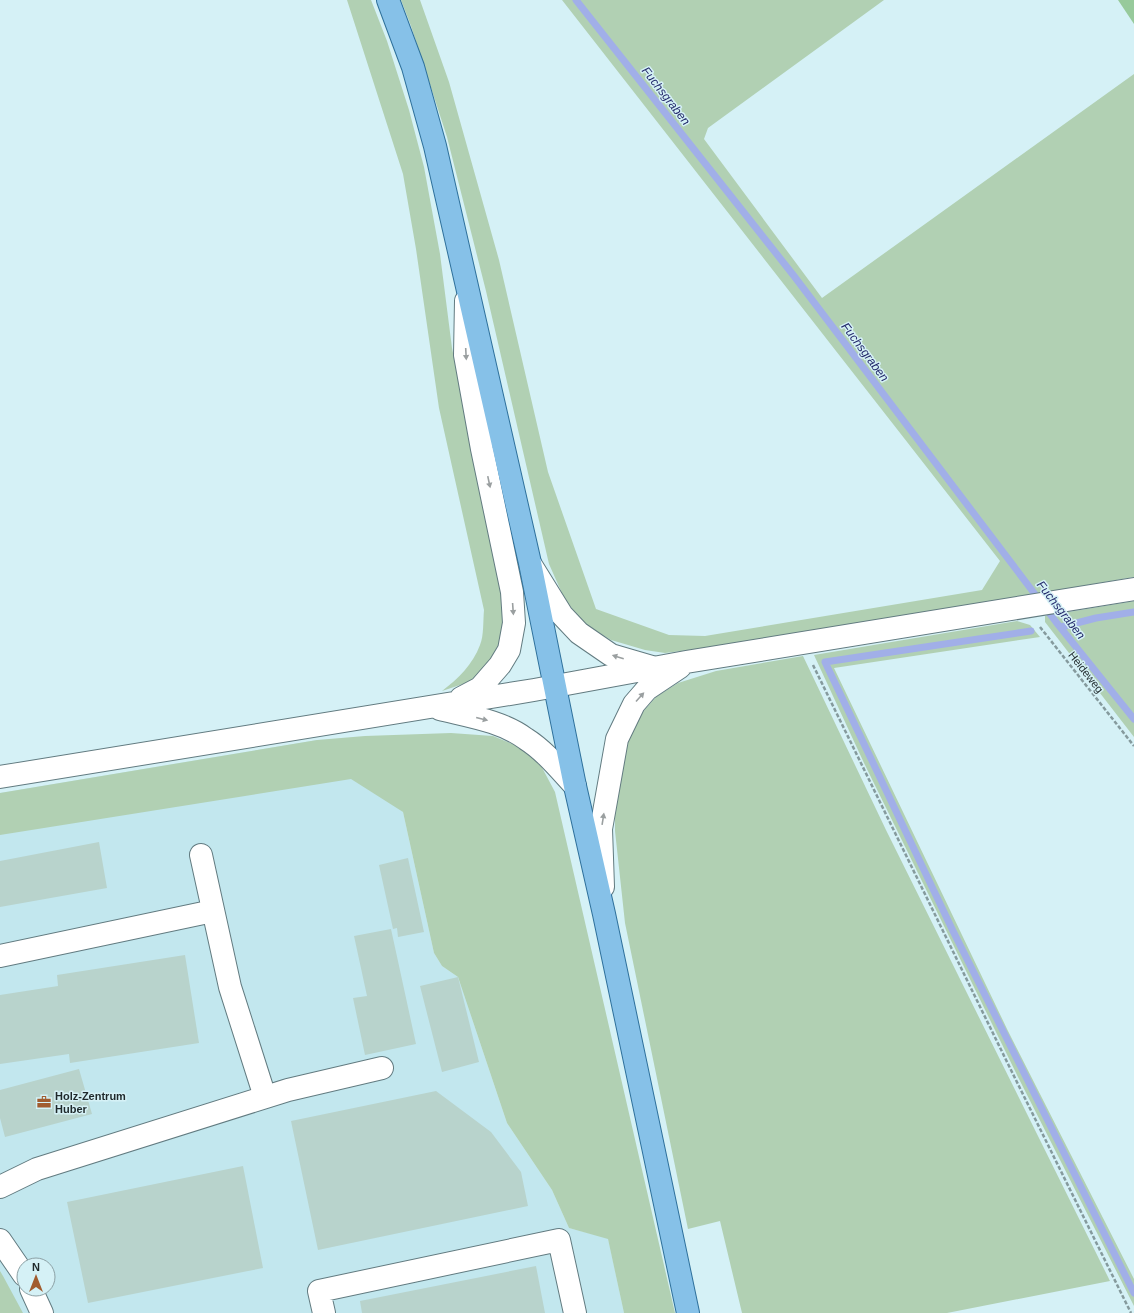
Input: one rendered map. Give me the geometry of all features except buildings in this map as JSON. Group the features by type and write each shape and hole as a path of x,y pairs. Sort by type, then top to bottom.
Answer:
{"main road":[{"path":"388,0 413,68 435,146 530,563 575,786 604,914 688,1313"}],"street":[{"path":"453,703 480,688 500,665 510,650 514,623 512,592 482,449 465,355 467,287"},
{"path":"530,563 562,615 579,633 611,654 656,668"},
{"path":"0,777 555,686 686,662 1134,589"},
{"path":"604,914 601,829 617,739 634,704 647,689 686,662"},
{"path":"431,706 493,722 526,738 575,786"},
{"path":"201,855 230,987 265,1097"},
{"path":"0,956 213,911"},
{"path":"0,1187 37,1169 265,1097 288,1090 382,1068"},
{"path":"0,1240 16,1263"},
{"path":"324,1313 319,1291 559,1240 575,1313"},
{"path":"35,1297 42,1313"}],"path":[{"name":"Heideweg","path":"1029,606 1033,618 1134,746"},
{"path":"803,643 1131,1313"}],"shaded area":[{"path":"317,740 403,812 434,953 442,966 458,977 507,1123 552,1190 569,1228 608,1238 624,1313 0,1313 0,793"}],"green space":[{"path":"347,0 371,0 387,41 409,110 424,167 440,254 452,348 501,581 505,608 501,644 493,662 475,680 442,691 464,671 477,652 482,637 484,610 439,408 416,249 403,174"},
{"path":"401,0 420,0 449,82 499,260 548,472 596,609 669,635 705,636 982,590 1000,561 562,0 884,0 708,128 704,139 822,298 1134,74 1134,577 753,642 665,653 645,650 611,640 585,624 565,600 549,564 486,291 447,137 411,26"},
{"path":"1118,0 1134,0 1134,24"},
{"path":"1134,601 1134,737 1045,622 1045,616"},
{"path":"1017,621 1030,625 1040,637 834,668 1008,1031 1134,1279 1134,1306 1019,1079 864,763 814,655"},
{"path":"803,656 886,830 1110,1281 947,1313 742,1313 720,1221 688,1229 625,923 615,831 615,797 625,738 640,715 656,697 678,683 716,671"},
{"path":"451,733 493,736 527,750 538,760 555,792 675,1313 624,1313 608,1239 569,1228 552,1190 507,1123 458,977 442,966 434,953 403,812 351,779 0,835 0,793 317,740 365,736"},
{"path":"0,1271 3,1276 23,1313 0,1313"}],"waterway":[{"name":"Fuchsgraben","path":"576,0 794,276 1056,622 1134,719"},
{"path":"1061,627 1096,618 1134,612"},
{"path":"1031,631 825,662 953,931 1134,1293"}],"place":[{"name":"Holz-Zentrum Huber","path":"44,1102"}]}
